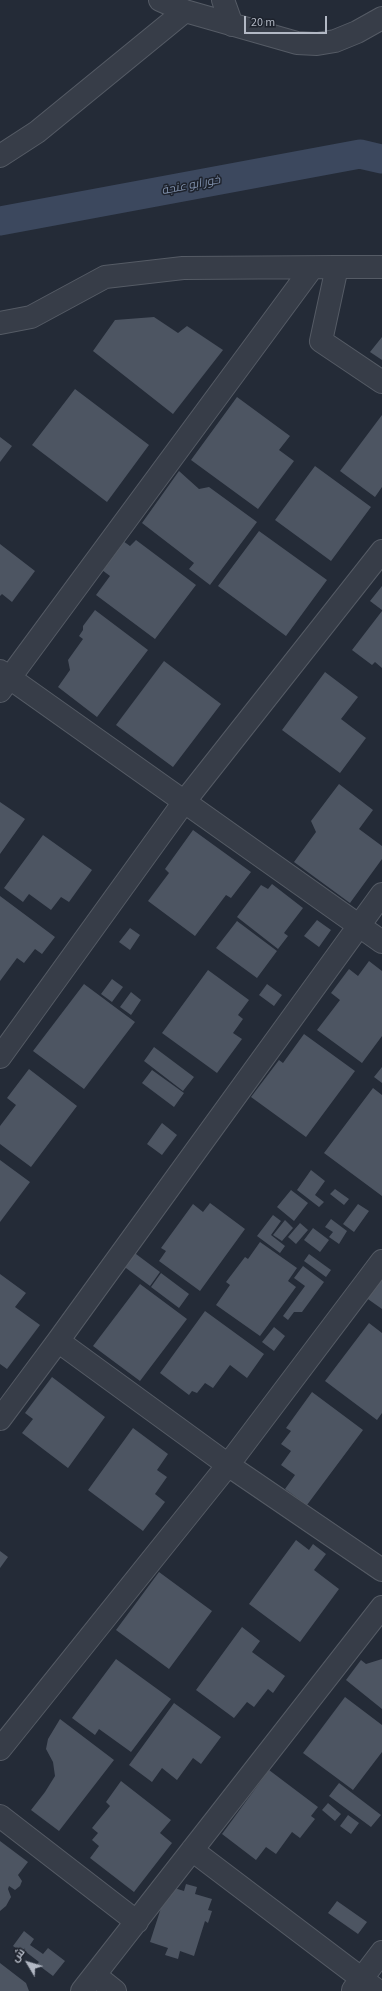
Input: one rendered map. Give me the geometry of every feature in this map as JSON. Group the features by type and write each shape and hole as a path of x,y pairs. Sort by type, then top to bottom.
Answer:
{"street":[{"path":"160,0 185,11 297,43 317,44 335,41 382,18"},
{"path":"223,0 232,25"},
{"path":"0,156 37,132 185,11"},
{"path":"337,266 321,341 382,382"},
{"path":"0,323 31,317 105,277 183,268 312,268 337,266 382,267"},
{"path":"312,268 3,680 184,802 382,942"},
{"path":"0,1057 184,802 382,552"},
{"path":"0,1419 382,894"},
{"path":"0,1749 228,1465 382,1261"},
{"path":"58,1341 228,1465 382,1570"},
{"path":"115,1991 89,1983 382,1607"},
{"path":"0,1816 137,1922"},
{"path":"192,1850 364,1987 382,1952"}],"building":[{"path":"154,317 178,333 187,326 223,350 173,414 93,351 115,320"},
{"path":"382,337 382,360 370,352"},
{"path":"75,389 149,445 107,502 32,445"},
{"path":"237,397 290,436 279,450 294,461 258,509 191,460"},
{"path":"382,415 382,487 375,497 340,471"},
{"path":"0,437 12,446 0,462"},
{"path":"315,466 371,507 331,561 275,520"},
{"path":"179,471 199,489 209,487 257,522 210,585 189,569 194,563 142,523"},
{"path":"259,531 327,580 286,636 218,586"},
{"path":"136,540 196,585 155,639 96,595 110,576 102,570 123,541 130,546"},
{"path":"0,544 35,571 12,602 2,594 0,596"},
{"path":"382,586 382,610 370,601"},
{"path":"95,610 148,650 97,717 58,687 70,670 68,660 83,639 79,636 83,630 83,626"},
{"path":"382,611 382,668 375,662 372,665 352,650"},
{"path":"164,661 221,704 173,767 116,725"},
{"path":"325,672 358,697 341,719 366,738 340,773 282,730"},
{"path":"339,784 373,810 359,829 382,846 382,859 350,903 294,862 316,832 311,821"},
{"path":"0,802 25,819 0,854"},
{"path":"193,830 251,872 231,898 226,895 195,936 148,901 169,873 165,869"},
{"path":"43,835 92,870 69,902 61,897 51,910 29,894 23,902 4,888"},
{"path":"272,884 303,908 284,933 288,936 278,949 237,917 261,885 268,889"},
{"path":"0,896 55,937 42,954 35,949 24,963 17,958 0,981"},
{"path":"317,920 331,930 319,947 304,936"},
{"path":"237,921 277,951 257,978 216,948"},
{"path":"130,928 140,935 130,950 119,942"},
{"path":"369,961 382,971 382,1036 362,1063 317,1030 340,1000 331,993 349,969 358,976"},
{"path":"208,970 249,1000 238,1015 243,1019 233,1033 242,1039 217,1073 162,1033"},
{"path":"112,979 123,987 112,1002 101,994"},
{"path":"84,984 135,1022 84,1089 33,1051"},
{"path":"267,984 282,995 274,1006 259,995"},
{"path":"131,992 141,1000 131,1015 120,1007"},
{"path":"304,1034 355,1071 306,1137 251,1097 279,1060 283,1063"},
{"path":"154,1047 194,1077 183,1091 144,1061"},
{"path":"382,1067 382,1083 374,1077"},
{"path":"29,1069 77,1106 31,1167 0,1144 0,1126 16,1105 7,1098"},
{"path":"152,1070 184,1093 174,1107 142,1083"},
{"path":"373,1088 382,1095 382,1196 324,1153"},
{"path":"162,1123 177,1135 162,1155 147,1144"},
{"path":"0,1160 30,1182 0,1222"},
{"path":"311,1170 325,1181 315,1195 324,1202 319,1207 297,1190"},
{"path":"335,1189 349,1199 344,1205 330,1194"},
{"path":"291,1190 308,1203 294,1221 277,1207"},
{"path":"210,1203 245,1229 200,1291 159,1261 166,1251 161,1248 193,1204 203,1212"},
{"path":"358,1204 369,1211 354,1232 343,1224"},
{"path":"273,1215 281,1221 271,1235 285,1246 280,1253 257,1236"},
{"path":"331,1219 347,1231 339,1244 329,1237 333,1232 325,1227"},
{"path":"285,1220 293,1228 282,1241 273,1235"},
{"path":"300,1223 308,1230 296,1244 288,1237"},
{"path":"313,1228 329,1240 320,1252 304,1240"},
{"path":"260,1242 297,1268 288,1281 296,1287 260,1336 216,1305 230,1285 226,1282 245,1257 248,1259"},
{"path":"132,1251 160,1272 150,1286 122,1265"},
{"path":"309,1254 331,1270 326,1277 304,1261"},
{"path":"303,1266 324,1282 302,1312 294,1312 288,1320 283,1316 305,1286 294,1278"},
{"path":"161,1273 189,1294 179,1308 151,1287"},
{"path":"382,1273 382,1309 365,1297"},
{"path":"0,1274 26,1293 15,1307 40,1325 7,1369 0,1364"},
{"path":"140,1284 187,1319 140,1381 93,1346"},
{"path":"205,1311 264,1354 247,1378 230,1365 213,1388 205,1383 197,1393 192,1391 189,1395 160,1373"},
{"path":"369,1323 382,1333 382,1413 377,1420 325,1381"},
{"path":"274,1327 285,1336 274,1351 262,1342"},
{"path":"52,1377 105,1417 68,1468 22,1433 33,1419 25,1413"},
{"path":"312,1392 363,1430 307,1505 285,1489 295,1475 281,1465 291,1451 281,1444 291,1431 286,1428"},
{"path":"133,1428 168,1454 157,1470 167,1477 155,1494 165,1502 143,1531 88,1490"},
{"path":"296,1540 309,1550 313,1544 326,1554 314,1570 339,1589 300,1642 249,1604"},
{"path":"0,1551 8,1557 0,1568"},
{"path":"159,1572 212,1611 169,1669 116,1630"},
{"path":"242,1627 260,1641 252,1652 285,1676 273,1693 268,1689 254,1707 247,1702 234,1718 196,1690"},
{"path":"116,1659 171,1699 131,1752 99,1729 95,1735 72,1718"},
{"path":"382,1659 382,1709 346,1680 361,1660 366,1664"},
{"path":"345,1697 382,1725 382,1752 353,1790 303,1753"},
{"path":"174,1703 221,1737 201,1764 193,1758 177,1780 162,1768 152,1782 129,1765"},
{"path":"60,1719 114,1760 59,1831 31,1810 55,1776 53,1762 46,1749 48,1739"},
{"path":"269,1770 318,1807 311,1816 315,1819 300,1838 292,1832 276,1854 266,1847 256,1860 222,1834"},
{"path":"121,1781 171,1820 160,1833 172,1843 134,1892 90,1858 99,1846 92,1840 98,1833 92,1828 110,1806 106,1802"},
{"path":"339,1783 381,1815 371,1827 329,1796"},
{"path":"328,1803 341,1814 335,1821 322,1810"},
{"path":"348,1815 359,1823 351,1834 340,1826"},
{"path":"0,1841 28,1862 18,1875 22,1881 20,1886 15,1890 9,1886 8,1889 11,1897 6,1906 0,1911"},
{"path":"186,1884 197,1887 195,1894 212,1899 208,1910 212,1911 208,1923 205,1921 194,1956 180,1951 178,1959 165,1955 168,1948 150,1942 168,1886 184,1891"},
{"path":"337,1901 367,1922 358,1934 328,1913"},
{"path":"24,1931 34,1939 30,1945 43,1954 48,1948 65,1961 53,1976 37,1964 39,1962 26,1952 24,1954 13,1946"},
{"path":"0,1963 26,1983 29,1991 0,1991"}],"waterway":[{"name":"خور ابو عنجة","path":"0,221 360,154 382,159"}]}
